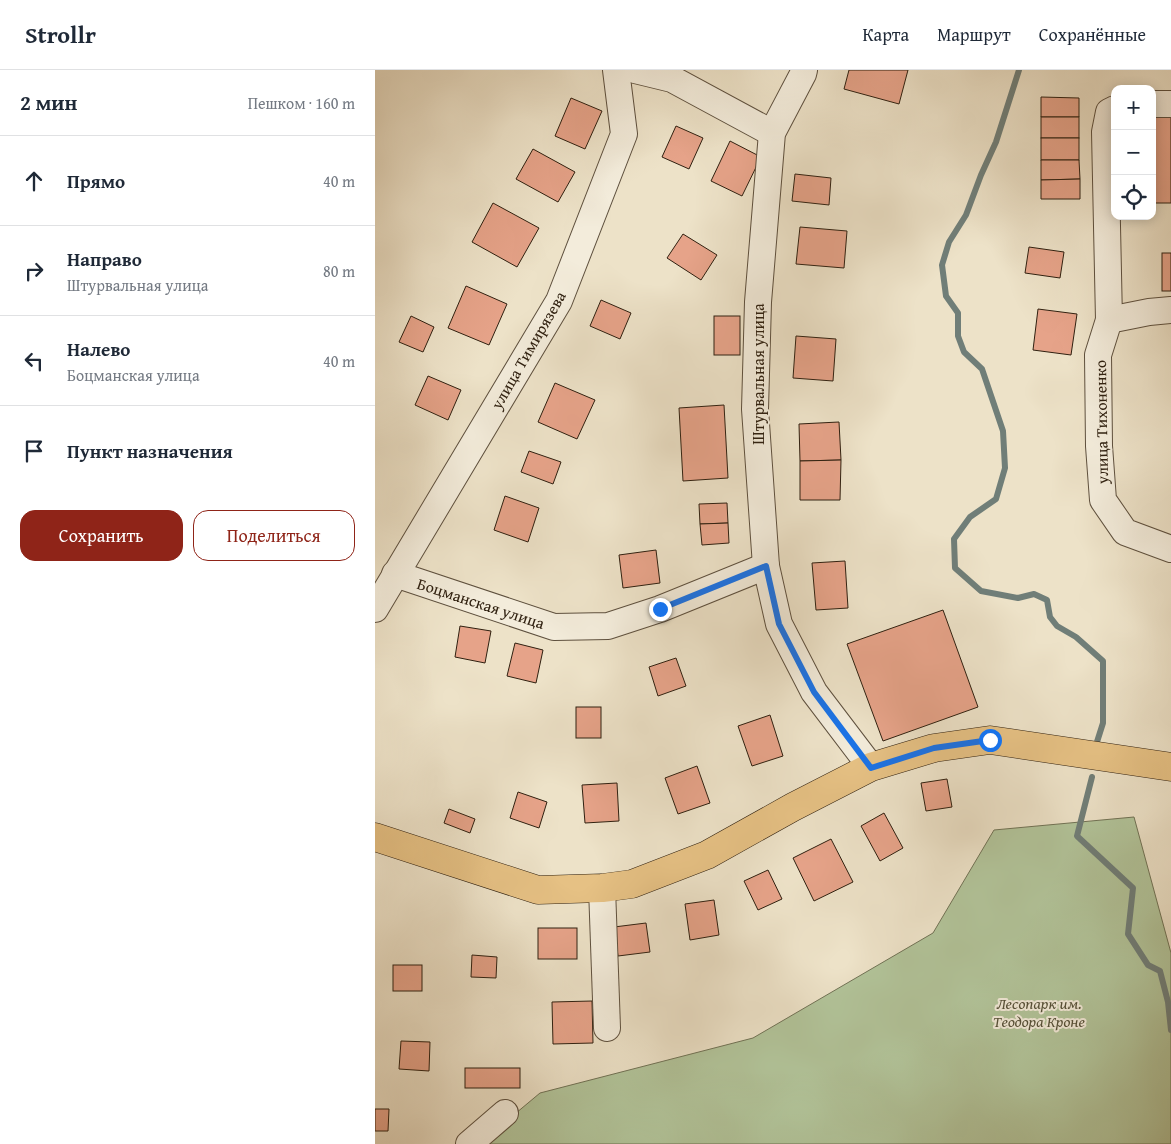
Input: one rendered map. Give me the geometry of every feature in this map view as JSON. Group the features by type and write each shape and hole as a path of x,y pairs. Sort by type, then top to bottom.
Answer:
{"main road":[{"path":"375,837 538,890 601,888 632,884 707,855 793,807 871,768 934,748 990,740 1171,767"}],"street":[{"name":"улица Тимирязева","path":"375,609 559,301 624,134 616,70"},
{"path":"635,70 672,79 772,133 804,70"},
{"path":"1156,104 1171,104"},
{"name":"улица Тихоненко","path":"1111,111 1109,112 1105,132 1109,320 1098,355 1099,446 1103,500 1125,532 1171,549"},
{"name":"Штурвальная улица","path":"772,133 758,302 755,409 766,566 779,624 814,692 871,768"},
{"path":"1109,320 1149,312 1171,310"},
{"name":"Боцманская улица","path":"395,574 554,627 608,626 660,609 766,566"},
{"path":"601,888 607,1028"},
{"path":"469,1144 505,1113"}],"green space":[{"name":"Лесопарк им. Теодора Кроне","path":"1134,817 1171,953 1171,1144 479,1144 540,1093 753,1038 933,933 994,830"}],"building":[{"path":"849,70 908,70 899,104 844,89"},
{"path":"1041,97 1079,98 1079,117 1041,117"},
{"path":"571,98 602,111 585,149 555,136"},
{"path":"1156,116 1171,116 1171,203 1156,203"},
{"path":"1041,117 1079,117 1079,138 1041,138"},
{"path":"676,126 703,138 689,169 662,157"},
{"path":"1041,138 1079,138 1079,160 1041,160"},
{"path":"730,141 761,157 742,196 711,181"},
{"path":"533,149 575,172 558,202 516,179"},
{"path":"1041,160 1079,160 1080,179 1041,180"},
{"path":"795,174 831,178 829,205 792,201"},
{"path":"1080,179 1080,199 1041,199 1041,180"},
{"path":"493,203 539,228 517,267 472,242"},
{"path":"800,227 847,231 844,268 796,264"},
{"path":"683,234 717,255 701,280 667,258"},
{"path":"1029,247 1064,252 1060,278 1025,273"},
{"path":"1162,253 1171,253 1171,291 1162,291"},
{"path":"466,286 507,304 489,345 448,328"},
{"path":"601,300 631,313 620,339 590,326"},
{"path":"1038,309 1077,314 1071,355 1033,350"},
{"path":"411,316 434,327 423,352 399,342"},
{"path":"714,316 740,316 740,355 714,355"},
{"path":"796,336 836,339 833,381 793,378"},
{"path":"428,376 461,390 448,420 415,405"},
{"path":"555,383 595,400 577,439 538,422"},
{"path":"724,405 728,478 683,481 679,408"},
{"path":"839,422 841,460 800,461 799,424"},
{"path":"529,451 561,462 553,484 521,472"},
{"path":"841,460 840,500 800,500 800,461"},
{"path":"505,496 539,508 528,542 494,530"},
{"path":"727,503 728,523 700,524 699,504"},
{"path":"728,523 729,543 702,545 700,524"},
{"path":"656,550 660,583 623,588 619,555"},
{"path":"845,561 848,608 816,610 812,563"},
{"path":"943,610 978,707 883,741 847,644"},
{"path":"460,626 491,631 485,663 455,657"},
{"path":"515,643 543,650 536,683 507,676"},
{"path":"676,658 686,686 658,696 649,667"},
{"path":"576,707 601,707 601,738 576,738"},
{"path":"770,715 783,756 752,766 738,726"},
{"path":"697,766 710,803 678,814 665,778"},
{"path":"947,779 952,807 926,811 921,783"},
{"path":"617,783 619,821 585,823 582,785"},
{"path":"518,792 547,802 539,828 510,818"},
{"path":"449,809 475,819 470,833 444,823"},
{"path":"884,813 903,848 880,861 861,826"},
{"path":"831,839 853,882 814,901 793,858"},
{"path":"768,870 782,899 758,910 744,881"},
{"path":"714,900 719,935 690,940 685,904"},
{"path":"646,923 650,952 618,956 614,927"},
{"path":"538,928 577,928 577,959 538,959"},
{"path":"472,955 497,957 496,978 471,977"},
{"path":"393,965 422,965 422,991 393,991"},
{"path":"592,1001 593,1043 553,1044 552,1002"},
{"path":"401,1041 430,1042 429,1071 399,1069"},
{"path":"465,1068 520,1068 520,1088 465,1088"},
{"path":"375,1109 389,1109 388,1131 375,1131"}],"waterway":[{"path":"1019,70 996,142 966,215 949,242 942,265 946,296 958,313 958,336 964,352 982,369 1003,431 1005,468 996,499 970,517 954,539 955,568 981,591 1018,598 1034,594 1047,600 1050,617 1057,626 1076,637 1103,661 1103,723 1096,745"},
{"path":"1092,777 1077,836 1133,888 1128,934 1148,965 1160,971 1168,1002 1171,1030"}],"route":[{"path":"660,609 766,566 779,624 814,692 871,768 934,748 990,740"}]}
